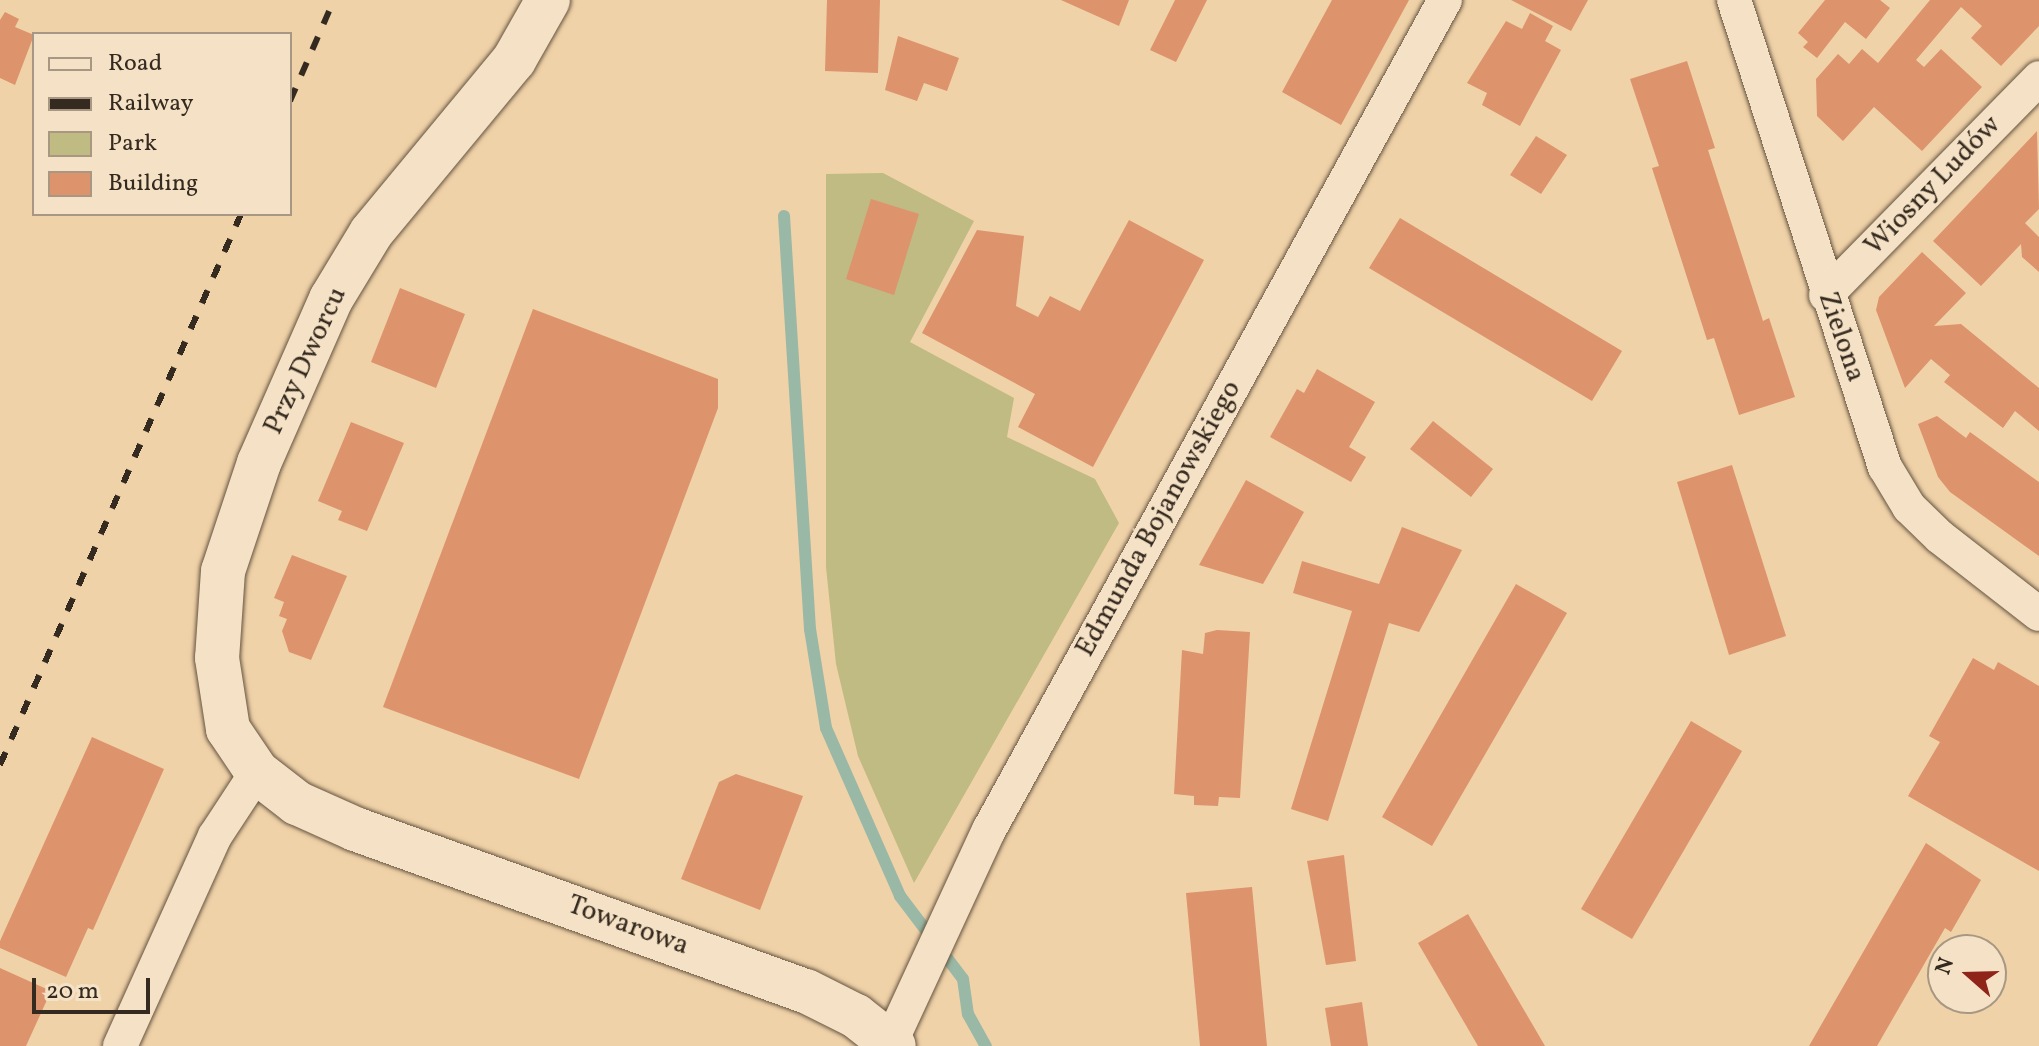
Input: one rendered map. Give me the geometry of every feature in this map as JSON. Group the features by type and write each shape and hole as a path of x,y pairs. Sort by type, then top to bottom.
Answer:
{"street":[{"name":"Przy Dworcu","path":"355,829 297,803 257,772 228,729 217,658 223,571 259,463 331,299 371,233 514,60 548,0"},
{"name":"Edmunda Bojanowskiego","path":"892,1045 919,977 989,830 1445,0"},
{"name":"Zielona","path":"1734,0 1826,295 1885,467 1909,507 1969,565 2039,614"},
{"name":"Wiosny Ludów","path":"1826,295 2039,78"},
{"path":"120,1046 215,836 257,772"},
{"name":"Towarowa","path":"355,829 806,991 856,1016 892,1045"}],"green space":[{"path":"883,173 974,221 910,342 1014,398 1007,437 1095,479 1119,523 914,883 858,756 836,664 826,567 826,174"}],"building":[{"path":"827,0 880,0 878,73 825,71"},
{"path":"1061,0 1129,0 1119,26"},
{"path":"1175,0 1207,0 1176,62 1150,50"},
{"path":"1332,0 1409,0 1341,125 1282,92"},
{"path":"1511,0 1588,0 1571,31"},
{"path":"1825,0 1880,0 1890,8 1866,39 1845,22 1817,58 1803,47 1808,42 1798,33"},
{"path":"1930,0 2039,0 2039,26 2001,66 1971,38 1982,26 1961,7 1916,60 1924,67 1941,49 1982,87 1922,151 1874,107 1843,141 1817,116 1816,79 1838,54 1849,64 1862,49 1878,63"},
{"path":"5,12 19,19 15,27 32,34 15,85 0,78 0,20"},
{"path":"1530,13 1553,26 1545,41 1561,50 1520,126 1482,105 1487,93 1467,83 1506,21 1522,29"},
{"path":"898,36 959,58 947,91 924,83 917,101 885,90"},
{"path":"1687,61 1715,148 1708,150 1763,321 1769,318 1795,397 1739,415 1714,338 1707,340 1652,168 1659,166 1630,79"},
{"path":"2037,131 2039,209 2025,223 2039,237 2039,272 2022,257 2021,244 1981,286 1933,241"},
{"path":"1536,136 1567,155 1541,194 1510,175"},
{"path":"871,199 919,214 894,295 846,279"},
{"path":"1400,218 1622,351 1592,401 1369,268"},
{"path":"1129,220 1204,260 1093,467 1018,427 1035,394 922,333 977,230 1024,236 1016,306 1038,317 1050,296 1080,311"},
{"path":"1922,252 1966,293 1934,326 1961,324 2039,388 2039,431 2015,411 2003,428 1944,382 1950,375 1931,359 1905,388 1876,310 1879,297"},
{"path":"400,288 465,314 436,388 371,362"},
{"path":"533,309 718,379 718,408 579,779 383,707"},
{"path":"1317,369 1375,402 1349,447 1366,457 1351,482 1270,437 1297,389 1304,393"},
{"path":"1937,416 1966,438 1970,432 2039,482 2039,556 1950,492 1938,477 1918,424"},
{"path":"1433,421 1493,469 1471,497 1410,449"},
{"path":"351,422 404,443 367,531 338,520 342,511 318,501"},
{"path":"1732,465 1786,636 1729,655 1677,482"},
{"path":"1246,480 1304,512 1263,584 1199,565"},
{"path":"1402,527 1462,550 1419,632 1389,623 1328,821 1291,809 1352,611 1293,593 1302,561 1379,584"},
{"path":"292,555 347,576 311,660 289,652 282,631 287,619 279,616 284,602 274,598"},
{"path":"1516,584 1567,613 1432,846 1382,817"},
{"path":"1217,630 1250,632 1240,798 1219,797 1218,806 1194,805 1194,796 1174,794 1182,650 1203,654 1205,633"},
{"path":"1973,658 1994,670 1998,662 2039,686 2039,871 1908,796 1940,742 1929,736"},
{"path":"1691,721 1742,751 1632,939 1581,909"},
{"path":"92,737 164,769 93,930 88,928 66,977 0,948 0,941"},
{"path":"736,774 803,796 760,910 681,879 719,782"},
{"path":"1926,843 1981,880 1951,932 1945,928 1942,934 1927,934 1927,959 1877,1046 1809,1046"},
{"path":"1344,855 1356,961 1326,965 1307,861"},
{"path":"1252,887 1267,1046 1200,1046 1186,893"},
{"path":"1468,914 1545,1046 1478,1046 1418,943"},
{"path":"0,968 51,991 26,1046 0,1046"},
{"path":"1362,1002 1368,1046 1331,1046 1325,1008"}],"waterway":[{"path":"784,216 810,629 826,728 900,896 963,979 968,1014 986,1046"}],"railway":[{"path":"292,96 334,0"},
{"path":"0,765 240,216"}]}
